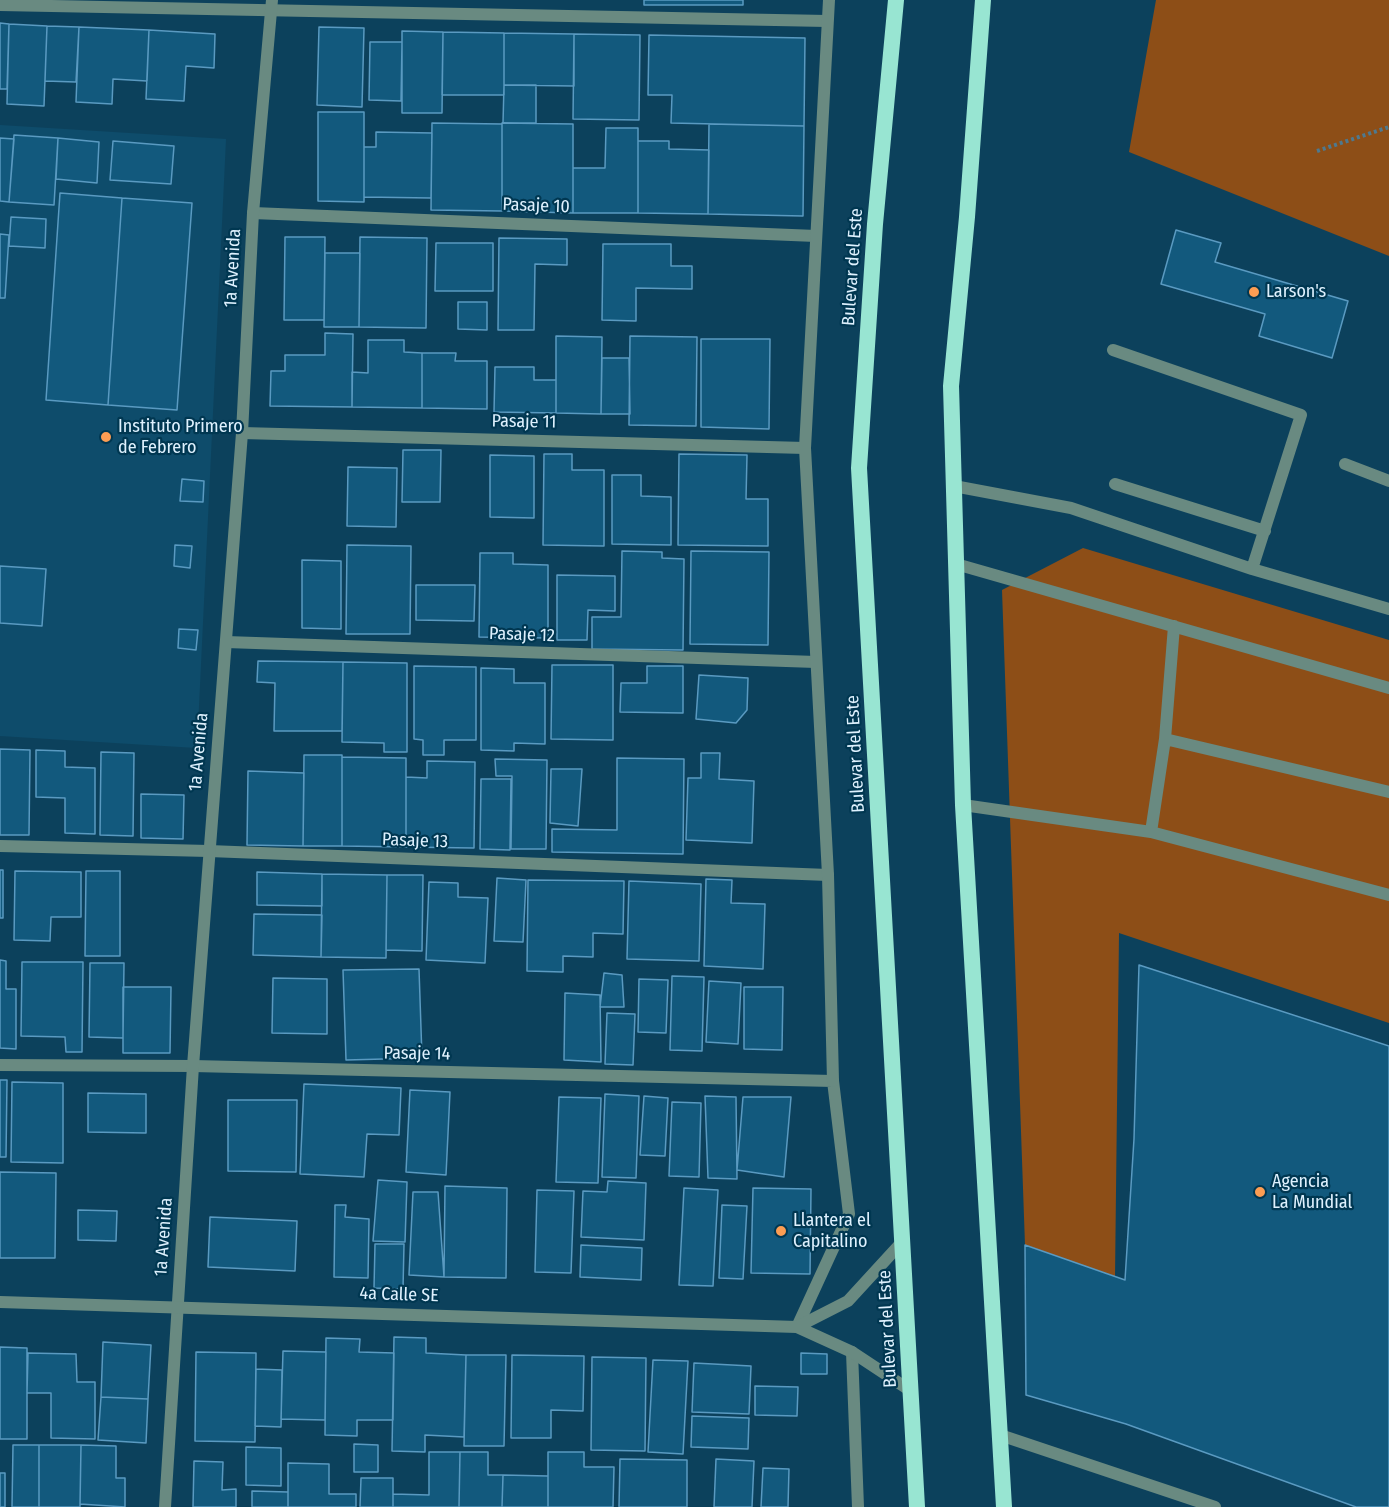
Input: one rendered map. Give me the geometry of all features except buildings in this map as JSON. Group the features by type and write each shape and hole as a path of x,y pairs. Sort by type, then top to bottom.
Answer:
{"highway":[{"name":"Bulevar del Este","path":"896,0 875,225 859,468 918,1507"},
{"path":"983,0 967,217 951,386 963,805 1004,1507"}],"street":[{"path":"797,1327 849,1214 833,1081 828,875 805,448 829,0"},
{"path":"0,5 271,6 827,21"},
{"name":"1a Avenida","path":"165,1507 193,1066 242,433 254,213 271,6"},
{"name":"Pasaje 10","path":"254,213 816,236"},
{"path":"1113,350 1300,415 1252,570"},
{"name":"Pasaje 11","path":"242,433 805,448"},
{"path":"1345,464 1389,481"},
{"path":"1115,484 1265,531"},
{"path":"954,486 1071,508 1252,570 1389,609"},
{"path":"956,564 1389,688"},
{"path":"1150,832 1165,739 1174,626"},
{"name":"Pasaje 12","path":"226,642 816,662"},
{"path":"1165,739 1389,792"},
{"path":"963,805 1150,832 1389,895"},
{"name":"Pasaje 13","path":"0,846 209,850 828,875"},
{"name":"Pasaje 14","path":"0,1065 193,1066 833,1081"},
{"path":"797,1327 848,1301 903,1241"},
{"name":"4a Calle SE","path":"0,1302 797,1327"},
{"path":"797,1327 852,1352 911,1391"},
{"path":"852,1352 858,1507"},
{"path":"1000,1435 1215,1507"}],"path":[{"path":"1317,151 1389,127"}],"shaded area":[{"path":"1156,0 1389,0 1389,256 1129,152"},
{"name":"Instituto Primero de Febrero","path":"0,125 226,139 197,748 0,736"},
{"path":"1083,548 1389,640 1389,1023 1119,933 1115,1277 1025,1245 1002,590"}],"place":[{"name":"Larson's","path":"1254,292"},
{"name":"Instituto Primero de Febrero","path":"106,437"},
{"name":"Agencia La Mundial","path":"1260,1192"},
{"name":"Llantera el Capitalino","path":"781,1231"}]}
